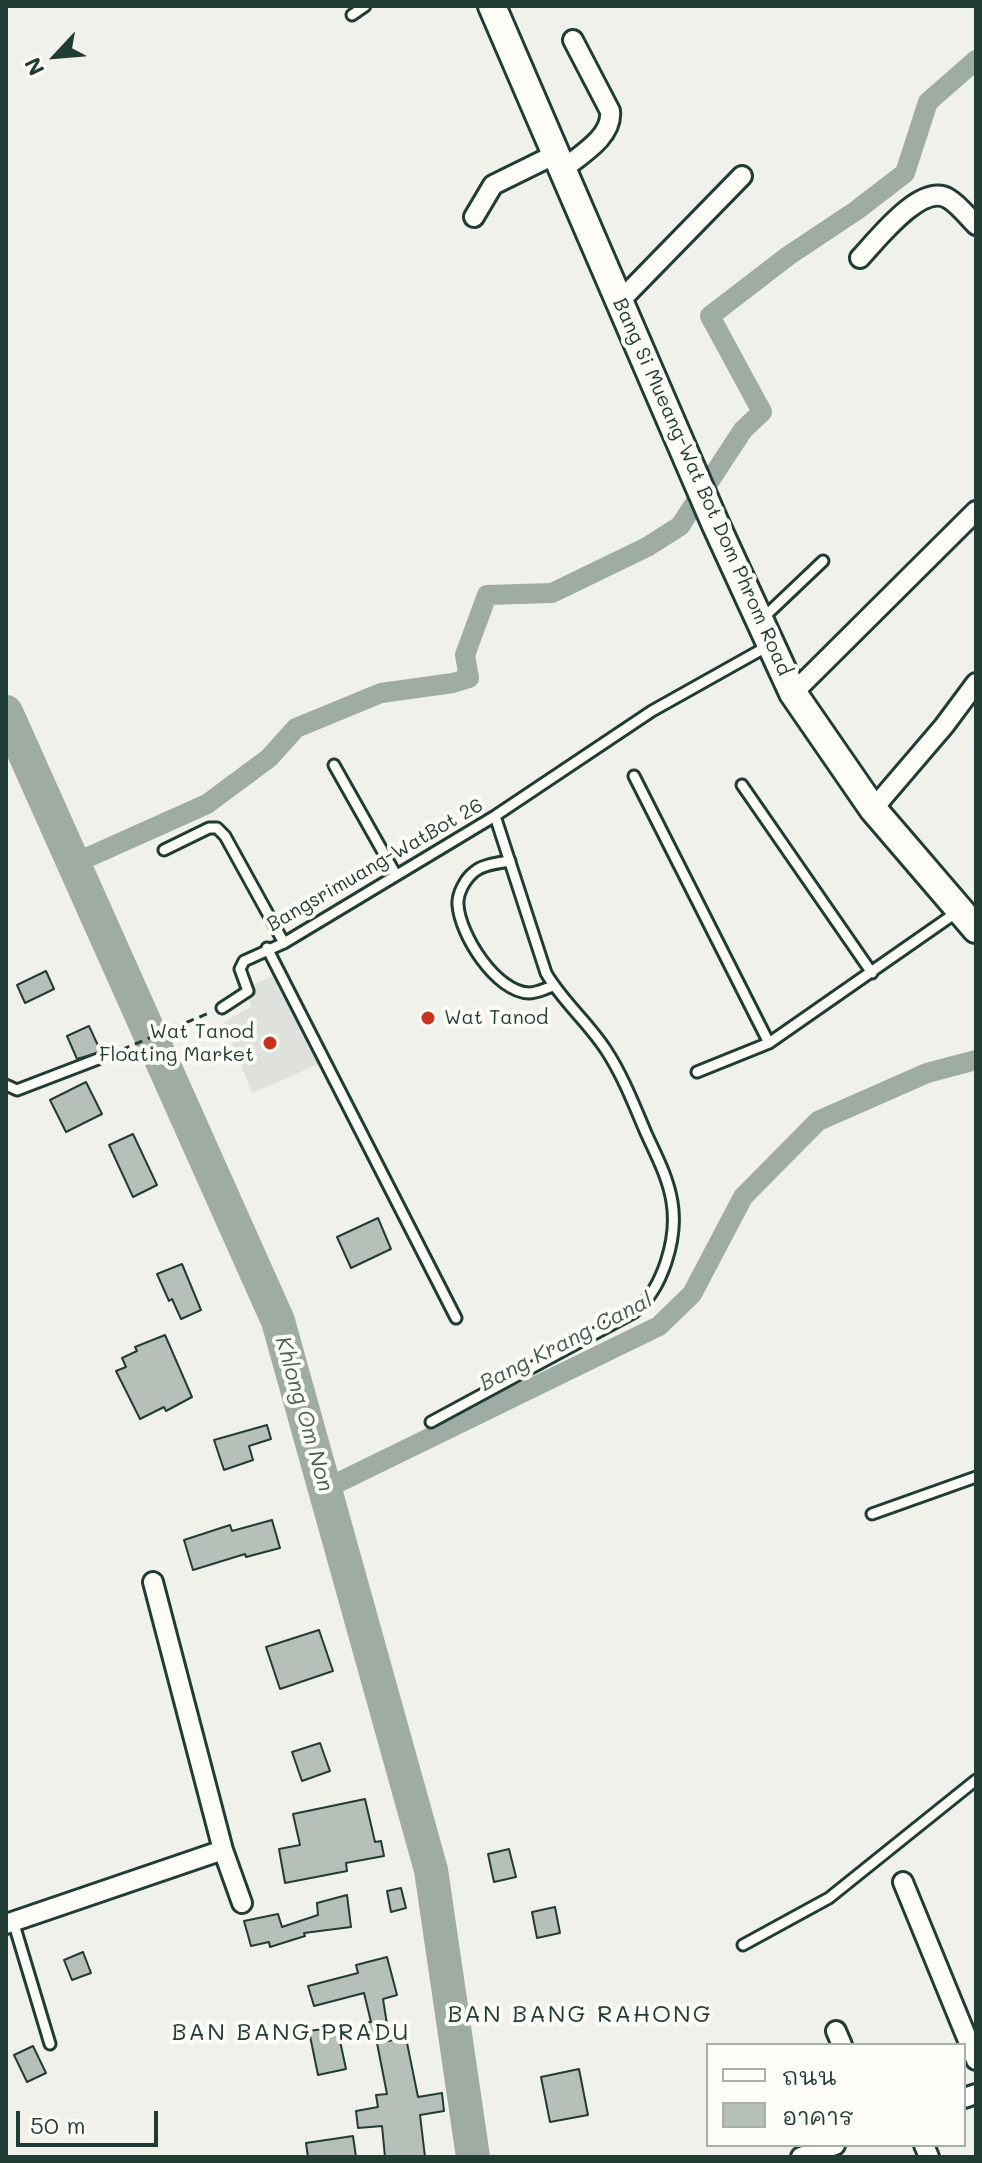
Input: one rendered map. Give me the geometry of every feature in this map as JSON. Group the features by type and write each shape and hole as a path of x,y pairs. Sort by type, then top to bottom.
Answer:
{"street":[{"name":"Bang Si Mueang-Wat Bot Dom Phrom Road","path":"493,6 692,471 793,693 873,809 968,920"},
{"path":"474,217 493,185 559,162 606,132 611,121 610,111 573,40"},
{"path":"619,302 742,176"},
{"path":"860,258 911,205 934,194 948,197 976,225"},
{"path":"793,693 976,511"},
{"path":"873,809 976,683"},
{"path":"153,1582 223,1850 242,1903"},
{"path":"10,1922 223,1850"},
{"path":"903,1882 976,2060"},
{"path":"801,2157 829,2147"}],"lane":[{"path":"352,15 365,6"},
{"path":"760,621 823,561"},
{"name":"Bangsrimuang-WatBot 26","path":"456,1318 267,948 284,943 495,816 652,711 771,645"},
{"path":"334,765 396,875"},
{"path":"634,776 769,1043"},
{"path":"742,785 872,973"},
{"path":"431,1422 633,1313 645,1303 661,1272 674,1230 672,1202 665,1174 623,1080 590,1028 546,973 495,816"},
{"path":"164,850 209,828 217,828 225,836 284,943"},
{"path":"510,861 474,871 461,888 457,902 460,918 476,951 495,978 513,989 530,993 554,986"},
{"path":"697,1072 769,1043 872,973 968,920"},
{"path":"222,1008 248,991 240,964 267,948"},
{"path":"6,1085 17,1090 98,1059"},
{"path":"872,1514 976,1477"},
{"path":"743,1945 829,1898 976,1780"},
{"path":"10,1922 50,2044"}],"path":[{"path":"98,1059 222,1008"}],"shaded area":[{"name":"Wat Tanod Floating Market","path":"272,976 319,1064 252,1093 224,1022 252,1006 243,990"}],"building":[{"path":"46,971 54,989 25,1003 17,985"},
{"path":"89,1026 101,1052 77,1059 67,1036"},
{"path":"86,1082 102,1114 66,1132 50,1100"},
{"path":"133,1134 157,1185 133,1197 109,1145"},
{"path":"378,1218 391,1249 351,1268 337,1237"},
{"path":"182,1264 201,1310 181,1319 157,1274"},
{"path":"165,1335 192,1397 166,1411 164,1407 140,1419 116,1371 126,1367 122,1358 137,1351 135,1347"},
{"path":"267,1425 271,1439 249,1446 253,1460 224,1470 214,1440"},
{"path":"272,1520 280,1548 246,1557 245,1554 193,1570 184,1540 230,1525 232,1531"},
{"path":"319,1630 333,1671 280,1689 266,1647"},
{"path":"320,1743 330,1771 302,1781 292,1752"},
{"path":"365,1799 375,1842 381,1841 384,1856 346,1863 347,1871 285,1883 279,1849 300,1845 293,1814"},
{"path":"509,1849 516,1877 494,1882 488,1854"},
{"path":"401,1888 406,1908 391,1912 387,1891"},
{"path":"347,1895 351,1927 304,1933 305,1936 270,1947 269,1942 251,1946 244,1921 278,1914 282,1927 318,1915 317,1903"},
{"path":"555,1907 560,1933 537,1938 532,1912"},
{"path":"83,1952 91,1973 72,1980 64,1960"},
{"path":"387,1957 397,1995 383,1999 389,2037 367,2040 364,2023 371,2022 364,1993 314,2006 308,1986 358,1973 356,1965"},
{"path":"337,2027 346,2069 318,2075 309,2031"},
{"path":"406,2038 418,2097 442,2093 444,2111 420,2115 425,2157 385,2157 382,2126 358,2128 356,2111 378,2107 376,2095 387,2094 377,2043"},
{"path":"33,2046 46,2073 27,2082 14,2055"},
{"path":"579,2069 588,2115 550,2122 541,2077"},
{"path":"353,2136 356,2157 308,2157 306,2143"}],"waterway":[{"path":"73,864 207,804 269,758 296,728 381,693 469,678 465,655 487,595 552,593 647,547 680,526 743,430 762,412 710,316 905,173 928,102 976,60"},
{"name":"Khlong Om Non","path":"6,712 278,1321 431,1870 473,2157"},
{"name":"Bang Krang Canal","path":"325,1489 659,1326 692,1294 743,1197 818,1121 927,1073 976,1060"}],"place":[{"name":"Wat Tanod","path":"428,1018"},
{"name":"Wat Tanod Floating Market","path":"270,1043"}],"district":[{"name":"BAN BANG RAHONG","path":"580,2015"},
{"name":"BAN BANG PRADU","path":"291,2033"}]}
